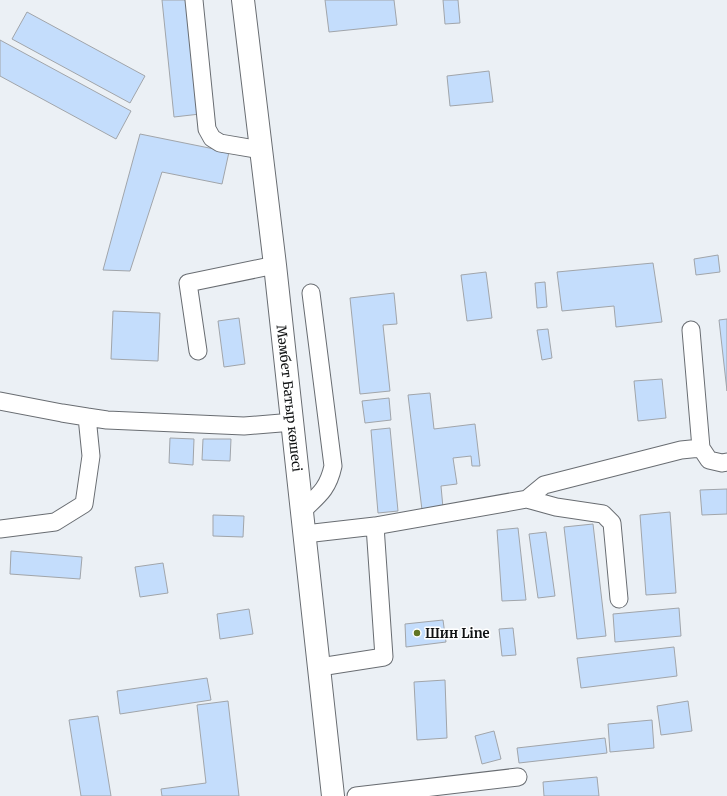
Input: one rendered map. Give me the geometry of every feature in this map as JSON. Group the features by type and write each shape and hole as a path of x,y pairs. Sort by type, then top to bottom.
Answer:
{"main road":[{"name":"Мәмбет Батыр көшесі","path":"243,0 293,422 334,796"}],"lane":[{"path":"194,0 207,130 212,138 220,143 261,150"},
{"path":"198,351 188,283 275,265"},
{"path":"302,512 322,492 330,480 333,466 311,293"},
{"path":"691,330 701,448 710,460 722,463 727,462"},
{"path":"0,401 62,414 107,420 244,426 293,422"},
{"path":"0,529 55,522 84,504 91,456 87,417"},
{"path":"527,500 544,485 681,450 701,448"},
{"path":"305,534 375,526 527,500 556,507 603,514 612,523 619,600"},
{"path":"320,667 384,657 375,526"},
{"path":"356,796 518,777"}],"building":[{"path":"162,0 191,0 200,114 174,117"},
{"path":"325,0 394,0 397,25 329,32"},
{"path":"443,0 458,0 460,23 445,24"},
{"path":"27,12 145,76 130,103 12,39"},
{"path":"0,40 131,111 116,139 0,76"},
{"path":"489,71 493,102 450,106 447,76"},
{"path":"140,134 229,152 222,184 162,172 130,271 103,270"},
{"path":"718,255 720,272 696,275 694,259"},
{"path":"653,263 662,322 616,327 614,306 562,311 557,272"},
{"path":"486,272 492,318 467,321 461,275"},
{"path":"545,282 547,307 537,308 535,283"},
{"path":"394,293 397,324 383,325 390,391 360,394 350,298"},
{"path":"113,311 160,313 158,361 111,359"},
{"path":"239,318 245,364 224,367 218,321"},
{"path":"727,319 727,391 719,320"},
{"path":"548,329 552,358 542,360 537,330"},
{"path":"662,379 666,418 638,421 634,381"},
{"path":"430,393 434,429 475,424 480,466 472,466 471,456 453,458 457,484 441,486 443,508 422,510 408,395"},
{"path":"389,398 391,420 365,423 362,401"},
{"path":"390,428 398,511 378,513 371,430"},
{"path":"170,438 194,439 193,465 169,463"},
{"path":"203,439 231,439 230,461 202,460"},
{"path":"727,489 727,514 702,515 700,490"},
{"path":"670,512 676,593 646,595 640,515"},
{"path":"213,515 244,516 243,537 213,536"},
{"path":"593,524 606,636 577,639 564,527"},
{"path":"518,528 526,600 502,601 497,530"},
{"path":"546,532 555,596 538,598 529,534"},
{"path":"11,551 82,557 80,579 10,574"},
{"path":"163,563 168,593 140,597 135,567"},
{"path":"679,608 681,636 615,642 613,614"},
{"path":"249,609 253,634 220,639 217,614"},
{"path":"443,620 446,642 406,647 405,624"},
{"path":"513,628 516,655 502,656 499,629"},
{"path":"674,647 677,676 581,688 577,658"},
{"path":"207,678 211,700 120,714 117,691"},
{"path":"445,680 447,738 417,740 414,682"},
{"path":"228,701 239,796 162,796 161,789 206,783 197,705"},
{"path":"688,701 692,731 661,735 657,706"},
{"path":"98,716 111,796 81,796 69,720"},
{"path":"652,720 654,748 610,752 608,724"},
{"path":"494,731 501,759 482,764 475,736"},
{"path":"605,738 607,753 519,763 517,748"},
{"path":"597,777 599,796 544,796 543,782"}],"place":[{"name":"Шин Line","path":"417,633"}]}
